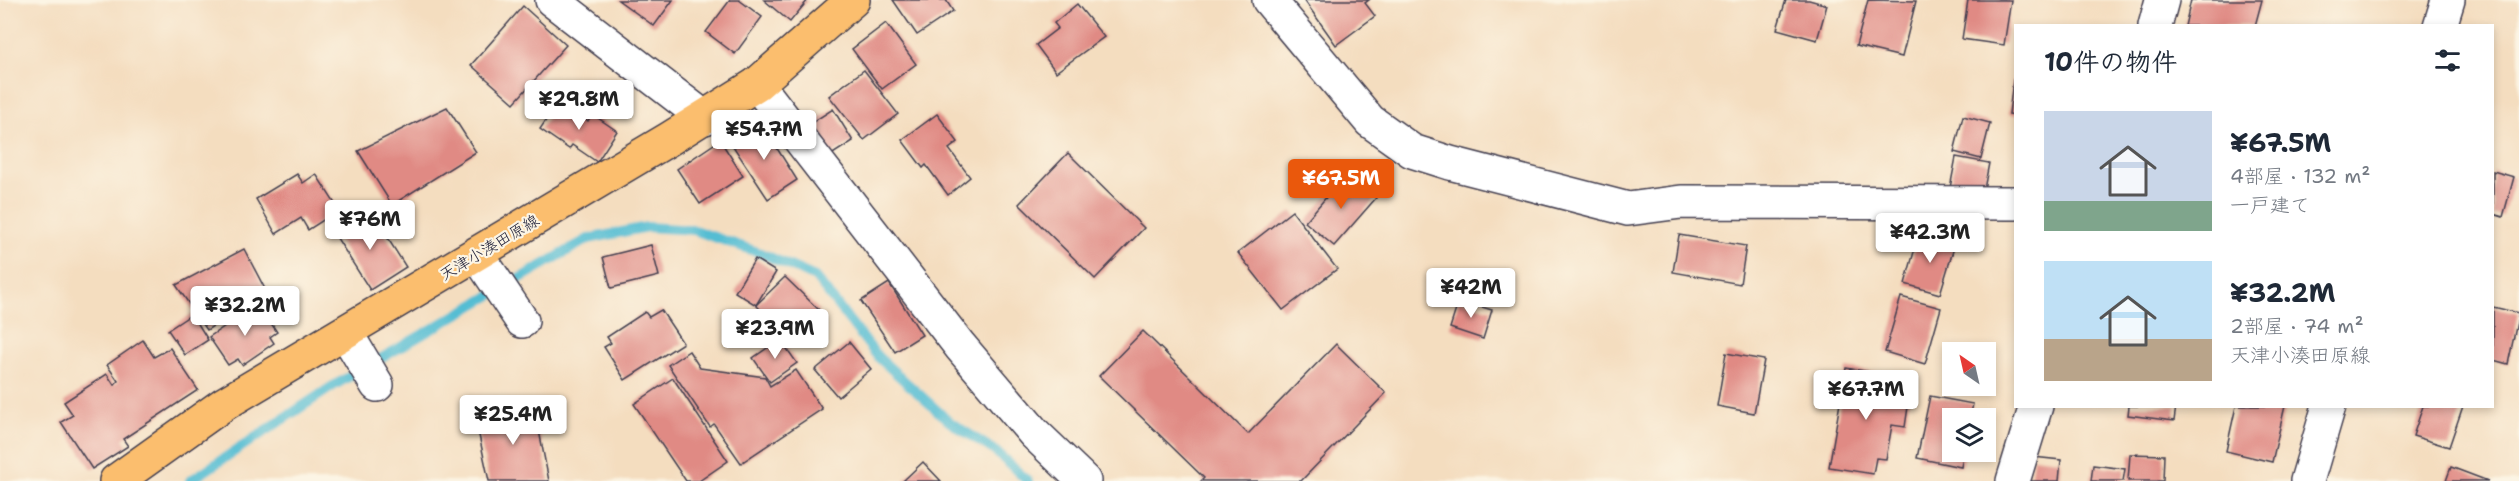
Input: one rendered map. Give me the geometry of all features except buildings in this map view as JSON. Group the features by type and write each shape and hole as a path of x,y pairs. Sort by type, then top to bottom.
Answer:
{"main road":[{"name":"天津小湊田原線","path":"116,481 224,404 351,341 485,266 757,84 853,0"}],"street":[{"path":"552,0 705,118"},
{"path":"1269,0 1370,121 1412,151 1450,163 1628,209 1681,202 2014,203"},
{"path":"2156,24 2162,0"},
{"path":"2441,24 2448,0"},
{"path":"757,84 967,355 1034,434 1084,481"},
{"path":"485,266 522,321"},
{"path":"351,341 377,385"},
{"path":"2013,481 2035,408"},
{"path":"2307,481 2328,408"}],"waterway":[{"path":"190,481 333,386 588,239 647,227 694,230 763,254 815,277 878,357 950,422 995,451 1028,481"}]}
